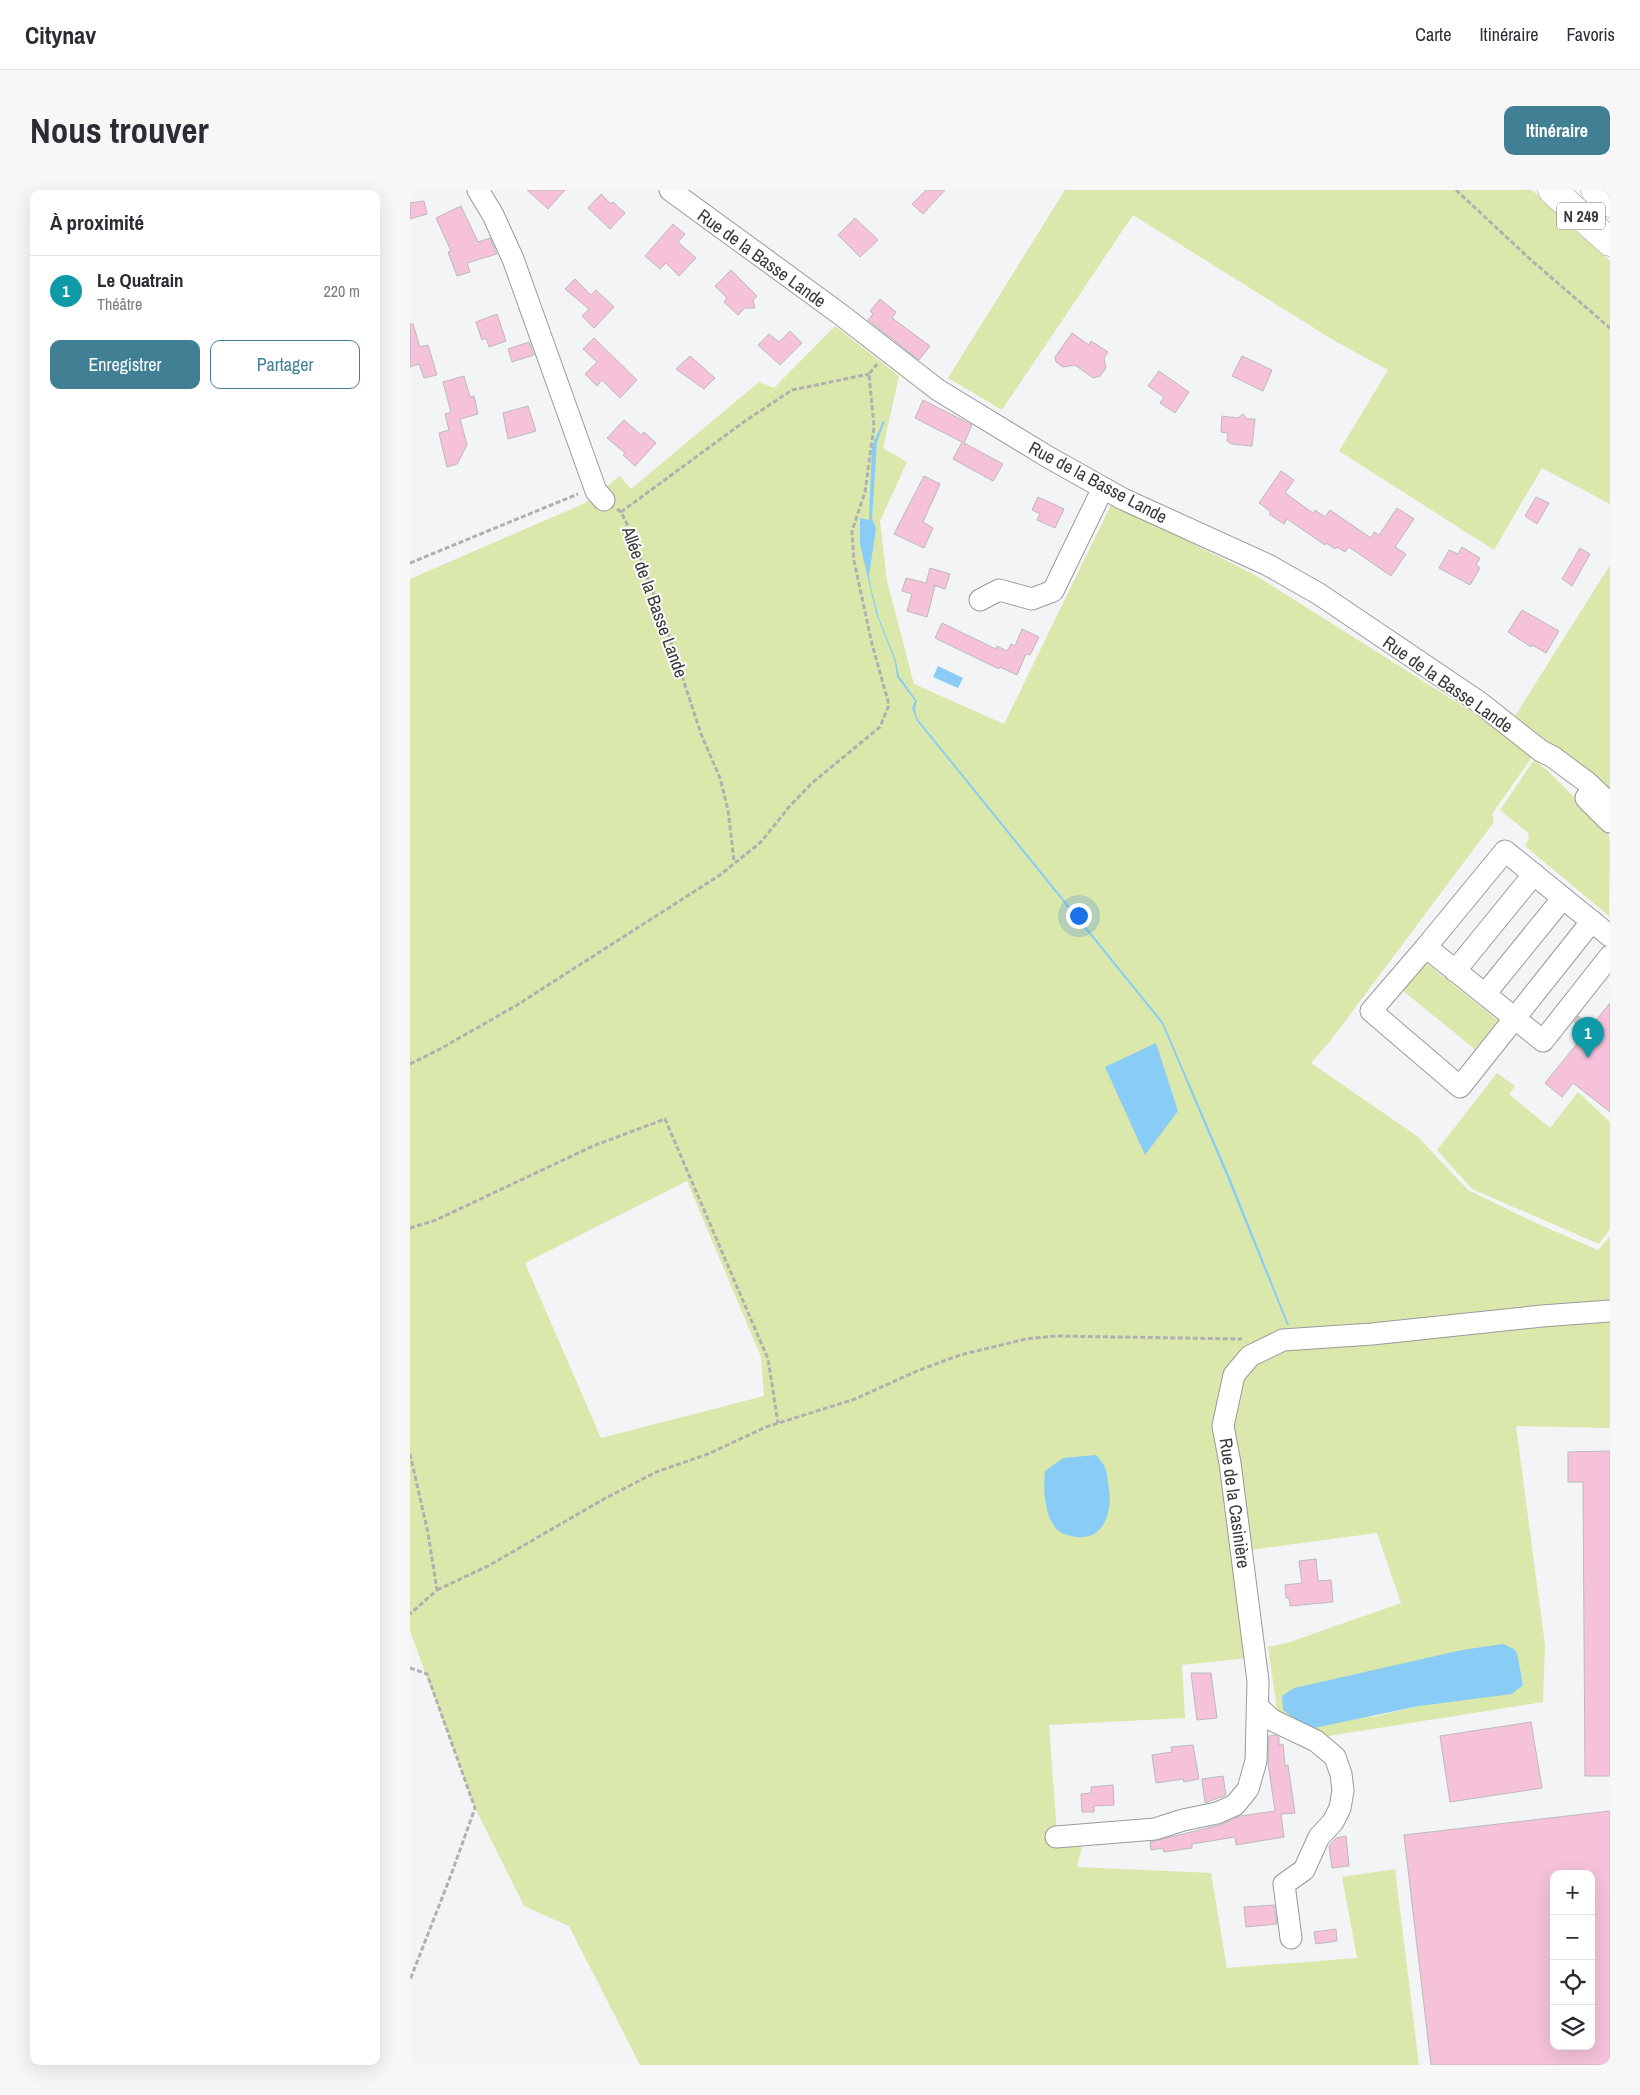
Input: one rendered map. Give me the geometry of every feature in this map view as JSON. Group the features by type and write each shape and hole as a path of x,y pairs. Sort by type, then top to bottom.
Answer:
{"highway":[{"name":"N 249","path":"1552,190 1610,242"},
{"name":"N 249","path":"1595,190 1610,203"}],"street":[{"path":"478,190 493,215 513,259 599,494"},
{"name":"Rue de la Basse Lande","path":"670,190 840,314 938,390 1103,488 1151,513 1268,566 1319,594 1479,702 1541,751 1553,757 1588,783 1610,804"},
{"path":"980,600 999,590 1032,598 1053,591 1103,488"},
{"name":"Rue de la Basse Lande","path":"1541,751 1548,763 1610,822"},
{"path":"1592,921 1460,1087 1371,1012 1505,851 1534,874 1563,898 1592,921 1610,936"},
{"path":"1455,971 1534,874"},
{"path":"1485,994 1563,898"},
{"path":"1426,947 1543,1041 1610,956"},
{"name":"Rue de la Casinière","path":"1056,1837 1155,1829 1183,1820 1217,1813 1235,1805 1248,1788 1256,1761 1258,1681 1243,1556 1223,1426 1234,1375 1250,1356 1283,1340 1372,1334 1542,1316 1610,1311"},
{"path":"1258,1707 1272,1720 1316,1741 1335,1757 1341,1774 1343,1791 1340,1808 1333,1822 1319,1837 1304,1870 1284,1884 1291,1938"}],"path":[{"path":"1456,190 1531,260 1610,328"},
{"path":"622,512 745,421 792,390 869,374 888,352"},
{"path":"410,1064 517,1005 720,875 761,842 789,807 812,783 880,727 889,705 872,644 854,562 852,531 865,492 874,426 869,374"},
{"name":"Allée de la Basse Lande","path":"599,494 622,512 668,633 701,734 720,778 728,810 734,862"},
{"path":"410,562 599,494"},
{"path":"410,1228 436,1220 594,1146 665,1119 768,1359 778,1423"},
{"path":"410,1614 437,1590 488,1566 604,1499 656,1472 708,1454 778,1423 855,1399 917,1371 960,1355 1026,1339 1056,1336 1246,1340"},
{"path":"410,1454 428,1534 437,1590"},
{"path":"410,1668 427,1674 475,1808 410,1980"}],"green space":[{"path":"1065,190 1532,190 1610,261 1610,504 1542,468 1494,550 1339,451 1388,370 1335,341 1133,215 1002,410 948,378"},
{"path":"835,326 899,376 883,448 907,462 880,521 887,581 914,684 1004,724 1112,503 1255,575 1488,722 1532,757 1492,814 1494,822 1331,1040 1311,1063 1417,1136 1468,1190 1538,1224 1598,1250 1610,1236 1610,1428 1516,1426 1545,1645 1543,1702 1322,1737 1278,1717 1268,1647 1287,1643 1401,1603 1377,1533 1235,1552 1248,1658 1182,1665 1185,1718 1049,1725 1058,1846 1082,1847 1077,1867 1211,1873 1227,1968 1357,1958 1342,1877 1395,1869 1419,2065 640,2065 569,1926 524,1906 475,1808 410,1631 410,579 585,503 620,476 631,489 759,382 774,388","holes":["687,1181 761,1357 764,1396 601,1438 525,1263","1282,1696 1419,1706 1371,1717"]},
{"path":"1610,565 1610,790 1515,716"},
{"path":"1534,760 1548,771 1608,831 1610,844 1609,916 1525,846 1529,838 1528,833 1500,810"},
{"path":"1425,962 1501,1023 1477,1051 1402,990"},
{"path":"1497,1073 1515,1086 1509,1094 1550,1128 1578,1092 1610,1122 1610,1229 1599,1244 1472,1189 1437,1150"}],"water":[{"path":"883,421 885,421 877,442 872,519 876,528 869,576 879,618 896,661 899,676 917,701 915,709 917,718 1163,1022 1231,1180 1289,1325 1287,1325 1162,1024 917,721 912,708 915,701 897,677 895,662 876,613 860,544 860,518 869,520 872,446"},
{"path":"938,666 963,678 958,688 933,677"},
{"path":"1156,1043 1178,1111 1145,1155 1105,1067"},
{"path":"1096,1455 1105,1467 1107,1475 1110,1499 1107,1518 1097,1532 1090,1536 1071,1536 1060,1532 1051,1520 1046,1504 1045,1471 1063,1458"},
{"path":"1503,1644 1514,1649 1517,1653 1523,1685 1512,1694 1419,1706 1309,1729 1283,1710 1282,1696 1294,1688 1462,1650"}],"building":[{"path":"527,190 565,190 548,209"},
{"path":"926,190 945,190 923,214 912,204"},
{"path":"601,194 611,204 613,202 625,213 610,229 588,208"},
{"path":"424,201 427,214 410,219 410,203"},
{"path":"461,206 478,242 490,238 497,254 467,263 470,272 457,276 448,252 451,251 436,218"},
{"path":"855,218 878,240 860,257 838,235"},
{"path":"673,224 685,234 678,242 696,258 679,276 666,263 660,269 645,256"},
{"path":"731,270 757,296 753,300 755,308 745,308 738,315 724,302 727,298 715,286"},
{"path":"575,279 591,295 596,290 614,307 594,328 582,316 589,309 565,289"},
{"path":"880,299 896,312 892,318 930,346 919,360 868,320 873,314 870,311"},
{"path":"497,314 506,341 489,347 486,338 482,340 476,322"},
{"path":"410,324 413,324 420,347 428,345 437,375 424,378 419,364 410,367"},
{"path":"790,331 802,343 780,365 758,345 769,334 779,342"},
{"path":"1072,333 1089,345 1091,341 1108,352 1104,358 1106,368 1100,376 1093,378 1075,365 1063,367 1056,362 1055,357"},
{"path":"594,338 637,380 620,398 602,380 597,386 585,374 597,362 583,349"},
{"path":"529,342 534,355 512,362 508,349"},
{"path":"690,356 715,378 704,389 676,369"},
{"path":"1242,356 1272,370 1263,391 1232,376"},
{"path":"1159,371 1189,392 1175,413 1160,403 1164,397 1148,386"},
{"path":"464,376 470,397 474,396 478,414 460,419 467,445 457,464 447,467 439,433 449,430 445,414 451,412 443,382"},
{"path":"923,400 972,425 964,443 1003,464 993,481 953,459 962,442 915,418"},
{"path":"528,406 536,431 508,439 503,413"},
{"path":"1243,414 1247,419 1255,419 1252,446 1232,444 1227,441 1228,433 1221,432 1222,416 1238,418"},
{"path":"624,420 641,435 644,432 656,443 635,466 623,455 625,453 607,438"},
{"path":"1281,471 1294,480 1285,493 1313,513 1315,510 1325,517 1330,510 1371,538 1374,532 1379,535 1397,508 1414,519 1395,547 1406,554 1391,576 1349,547 1345,552 1337,547 1335,549 1326,543 1325,545 1287,519 1284,524 1269,514 1271,512 1259,503"},
{"path":"924,476 940,484 923,522 933,528 924,548 894,534"},
{"path":"1038,497 1064,509 1055,528 1037,520 1040,514 1032,510"},
{"path":"1536,497 1549,503 1537,524 1525,516"},
{"path":"1462,547 1480,558 1476,565 1480,568 1470,585 1439,568 1449,550 1458,554"},
{"path":"1580,548 1590,554 1572,586 1562,579"},
{"path":"930,568 950,574 945,589 933,585 935,586 927,617 907,611 912,594 902,591 906,578 926,583"},
{"path":"1522,610 1559,631 1546,653 1532,645 1531,647 1508,632"},
{"path":"942,623 996,649 997,646 1007,651 1011,644 1015,646 1022,629 1039,637 1030,655 1026,654 1017,675 1000,667 999,669 935,638"},
{"path":"1610,1003 1610,1112 1573,1083 1562,1097 1545,1083 1585,1034 1574,1022 1578,1016 1592,1025"},
{"path":"1610,1451 1610,1776 1585,1776 1583,1482 1568,1482 1568,1452"},
{"path":"1316,1559 1318,1581 1331,1580 1333,1602 1290,1606 1289,1598 1286,1598 1285,1585 1302,1583 1299,1561"},
{"path":"1191,1673 1211,1673 1217,1718 1197,1720"},
{"path":"1531,1722 1542,1788 1450,1802 1440,1736"},
{"path":"1275,1735 1279,1737 1279,1745 1283,1744 1285,1766 1288,1765 1295,1813 1281,1814 1284,1837 1236,1845 1235,1837 1192,1844 1192,1848 1164,1852 1163,1848 1151,1850 1150,1842 1220,1825 1240,1816 1275,1811 1268,1763 1269,1736"},
{"path":"1193,1745 1199,1779 1184,1782 1183,1779 1156,1783 1152,1755 1172,1752 1171,1747"},
{"path":"1223,1776 1226,1795 1205,1803 1202,1779"},
{"path":"1113,1785 1114,1805 1094,1806 1094,1812 1082,1812 1081,1794 1091,1793 1091,1787"},
{"path":"1610,1811 1610,2065 1431,2065 1404,1835"},
{"path":"1346,1836 1349,1866 1332,1868 1329,1846 1336,1838"},
{"path":"1274,1905 1277,1924 1246,1927 1244,1907"},
{"path":"1336,1929 1337,1941 1316,1944 1314,1932"}],"place":[{"name":"Le Quatrain","path":"1588,1058"}]}
